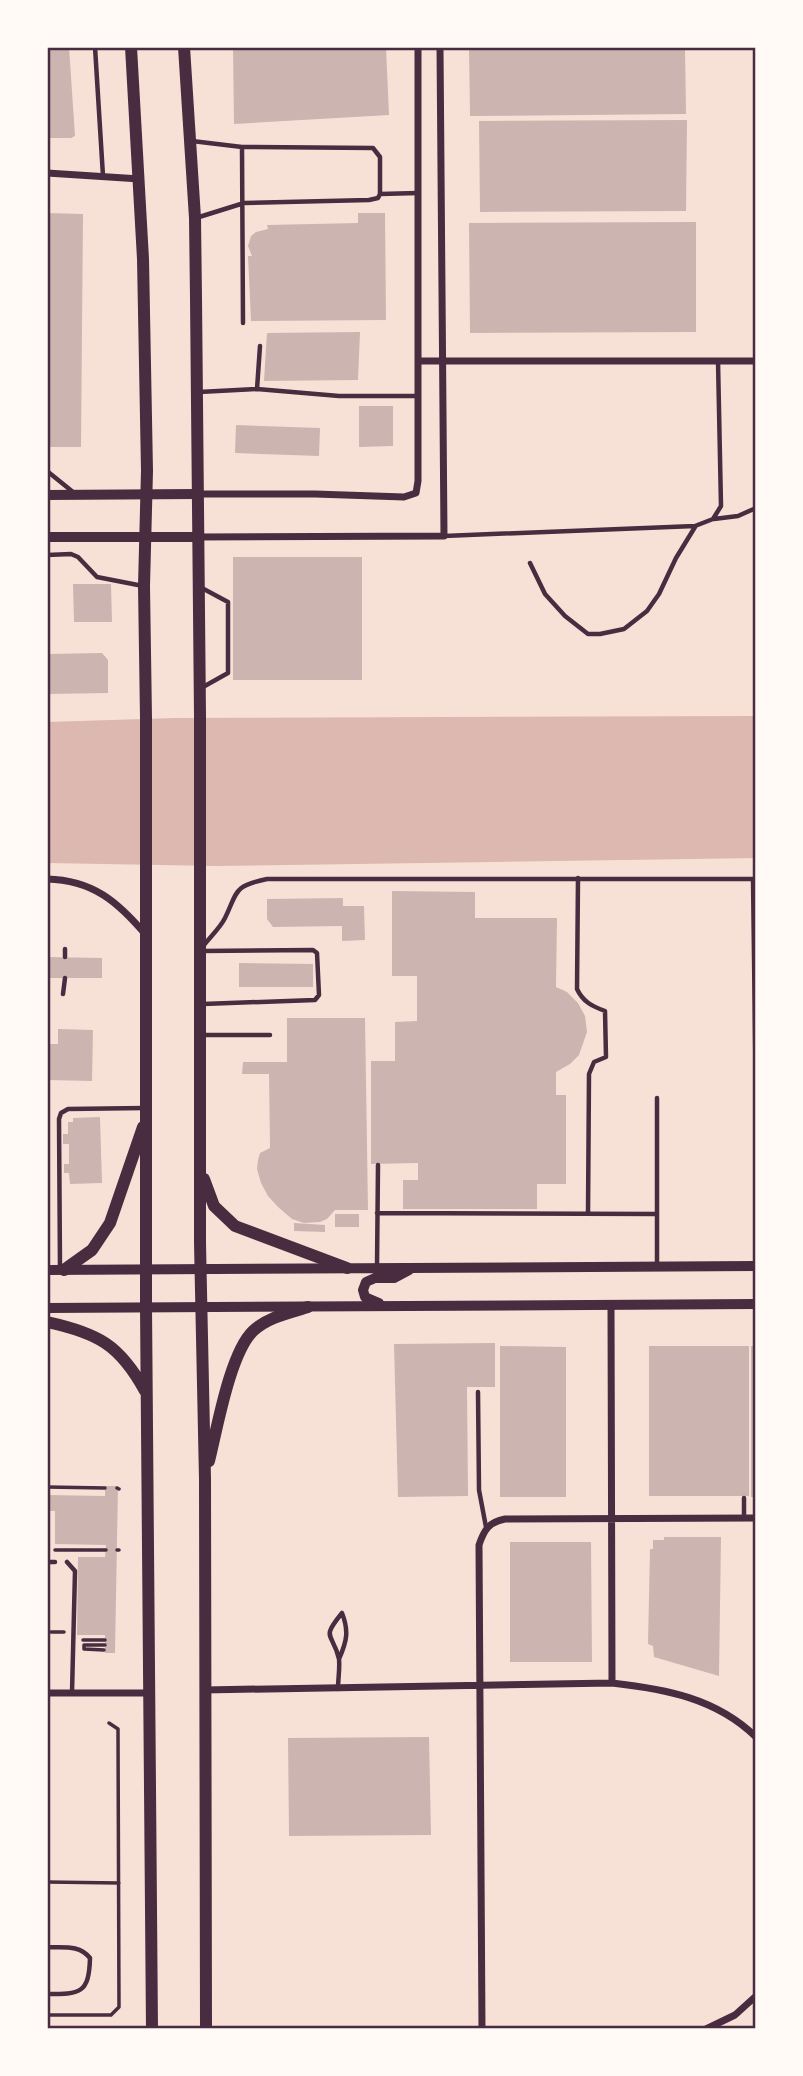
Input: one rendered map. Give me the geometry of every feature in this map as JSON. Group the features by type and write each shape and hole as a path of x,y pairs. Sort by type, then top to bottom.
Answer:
{"main road":[{"path":"131,47 140,179 147,494 144,586 146,1307 152,2029"},
{"path":"184,47 195,218 197,392 206,2029"},
{"path":"62,1270 92,1250 110,1223 146,1112"},
{"path":"200,1169 214,1206 235,1226 347,1268"},
{"path":"205,1479 230,1379 246,1339 269,1320 308,1307"},
{"path":"47,1322 78,1330 110,1345 124,1357 147,1395"}],"street":[{"path":"47,495 315,494 404,497 416,493 418,47"},
{"path":"47,537 444,536 440,47"},
{"path":"47,173 140,179"},
{"path":"418,361 756,361"},
{"path":"47,879 75,881 99,892 121,909 146,936"},
{"path":"47,1270 756,1266"},
{"path":"392,1306 369,1300 364,1294 363,1286 372,1278 394,1278 411,1269"},
{"path":"47,1308 756,1304"},
{"path":"611,1305 612,1683"},
{"path":"482,2029 479,1545 486,1527 497,1520 505,1519 756,1518"},
{"path":"204,1690 612,1683 655,1688 687,1696 719,1708 756,1737"},
{"path":"47,1693 148,1693"},
{"path":"706,2029 735,2015 756,1996"}],"lane":[{"path":"95,47 103,176"},
{"path":"190,141 242,146 373,148 380,157 378,198 244,203 195,218"},
{"path":"242,146 243,323"},
{"path":"380,194 418,193"},
{"path":"257,389 260,346"},
{"path":"713,519 721,506 718,361"},
{"path":"197,392 257,389 339,396 418,396"},
{"path":"47,471 77,495"},
{"path":"444,536 695,526 756,509"},
{"path":"530,563 545,594 565,616 588,634 624,629 647,611 659,594 695,526"},
{"path":"47,555 71,554 78,557 97,577 144,586"},
{"path":"197,585 228,602 228,673 199,689"},
{"path":"578,878 577,989 580,997 588,1004 605,1011 606,1057 594,1062 589,1074 589,1214"},
{"path":"199,951 224,920 234,894 245,886 267,879 754,879 756,1109"},
{"path":"65,949 65,957"},
{"path":"199,951 313,950 317,953 319,995 315,1000 199,1004"},
{"path":"63,994 65,978"},
{"path":"199,1035 270,1035"},
{"path":"657,1098 657,1266"},
{"path":"62,1270 58,1119 61,1112 68,1109 146,1112"},
{"path":"377,1268 378,1166"},
{"path":"377,1213 657,1214"},
{"path":"478,1392 479,1490 486,1527"},
{"path":"744,1498 744,1518"},
{"path":"47,1562 55,1562"},
{"path":"68,1562 75,1571 72,1693"},
{"path":"338,1689 339,1660 347,1635 342,1613 329,1629 328,1635 339,1660"},
{"path":"47,1947 76,1948 83,1950 90,1958 88,1980 83,1989 75,1993 47,1994"}],"path":[{"path":"47,1488 105,1488"},
{"path":"55,1549 106,1550"},
{"path":"79,1634 79,1640 104,1645"},
{"path":"47,2015 111,2015 119,2007 118,1728 109,1723"},
{"path":"47,1882 119,1883"}],"shaded area":[{"path":"756,716 756,858 217,866 47,863 47,722 175,718"}],"building":[{"path":"47,47 69,47 75,136 71,138 47,138"},
{"path":"233,47 386,47 389,115 234,124"},
{"path":"469,47 685,47 686,114 470,116"},
{"path":"687,120 686,211 480,212 479,121"},
{"path":"47,213 83,214 81,447 47,447"},
{"path":"358,213 385,213 386,320 251,321 248,256 252,256 248,246 251,236 268,229 267,225 358,223"},
{"path":"696,222 696,332 470,333 469,223"},
{"path":"360,332 358,380 264,381 267,333"},
{"path":"359,406 393,406 393,446 359,447"},
{"path":"236,425 320,428 319,456 235,453"},
{"path":"233,557 362,557 362,680 233,680"},
{"path":"73,584 111,584 112,622 74,622"},
{"path":"102,653 108,660 108,693 47,694 47,654"},
{"path":"392,891 475,892 475,918 557,918 556,987 567,992 578,1003 585,1016 587,1032 579,1055 556,1072 556,1095 566,1095 566,1184 537,1184 537,1209 403,1209 403,1180 418,1180 418,1163 371,1164 371,1061 395,1061 395,1022 417,1021 417,976 392,976"},
{"path":"343,898 343,906 364,906 365,940 342,941 342,926 273,927 267,919 267,899"},
{"path":"47,957 102,958 102,978 47,978"},
{"path":"239,963 313,964 313,987 239,987"},
{"path":"287,1018 365,1018 368,1210 335,1210 320,1222 304,1223 292,1219 278,1207 261,1183 257,1169 258,1160 260,1153 270,1148 269,1074 242,1074 243,1062 287,1062"},
{"path":"58,1029 93,1030 92,1081 47,1080 47,1044 58,1044"},
{"path":"100,1117 102,1183 70,1184 69,1173 64,1173 64,1164 69,1164 69,1144 63,1144 63,1134 68,1134 68,1122 73,1122 73,1118"},
{"path":"335,1214 359,1214 359,1227 335,1227"},
{"path":"294,1223 325,1225 325,1232 294,1231"},
{"path":"495,1343 495,1387 467,1387 468,1496 398,1497 394,1344"},
{"path":"500,1346 566,1347 566,1497 500,1497"},
{"path":"649,1346 749,1346 749,1496 649,1496"},
{"path":"751,1346 756,1346 756,1497 751,1497"},
{"path":"105,1486 118,1486 115,1653 105,1653 105,1635 77,1635 78,1557 105,1557 106,1545 55,1544 55,1511 47,1511 47,1495 105,1496"},
{"path":"664,1537 721,1537 719,1676 654,1657 653,1646 648,1644 650,1549 653,1549 653,1540 664,1540"},
{"path":"510,1542 591,1542 592,1662 510,1662"},
{"path":"429,1737 431,1835 289,1836 288,1738"}]}
